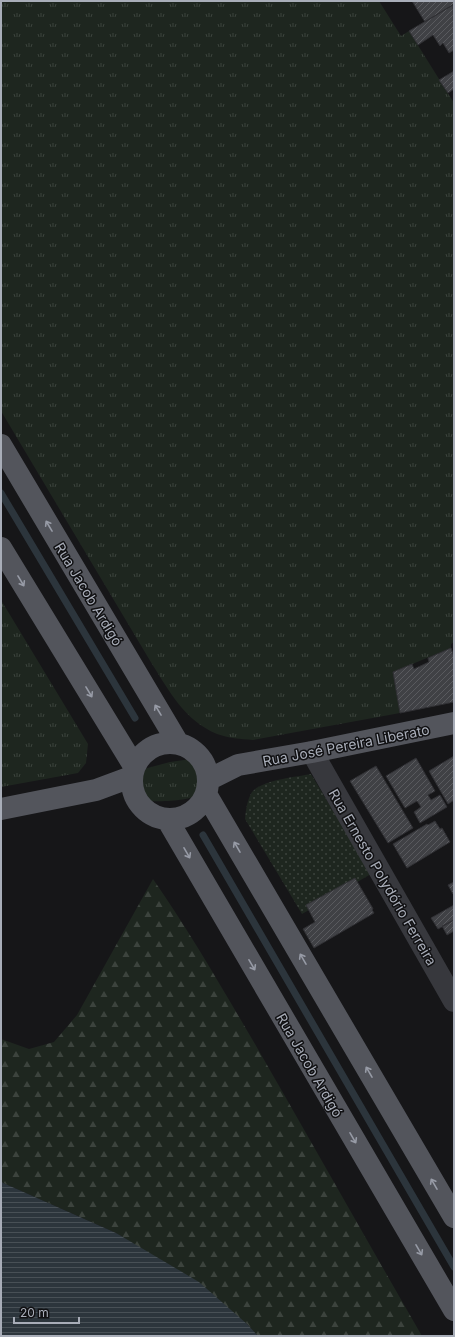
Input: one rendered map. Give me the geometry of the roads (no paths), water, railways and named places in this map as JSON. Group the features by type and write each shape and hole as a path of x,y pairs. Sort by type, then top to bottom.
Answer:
{"main road":[{"name":"Rua Jacob Ardigó","path":"1,445 178,743"},
{"path":"1,548 133,772"},
{"name":"Rua José Pereira Liberato","path":"198,755 238,765 312,752 454,723"},
{"path":"167,742 178,743 188,747 198,755 205,766 207,787 202,803 186,816 177,819 156,817 145,811 133,792 133,772 139,757 147,749 167,742"},
{"name":"Rua José Pereira Liberato","path":"207,787 238,765"},
{"path":"1,810 96,790 133,772"},
{"path":"207,787 454,1217"},
{"path":"96,790 138,802"},
{"name":"Rua Jacob Ardigó","path":"167,819 454,1310"}],"street":[{"name":"Rua Ernesto Polydório Ferreira","path":"312,752 454,1001"}],"waterway":[{"path":"1,493 135,718"},
{"path":"203,835 454,1267"}]}
